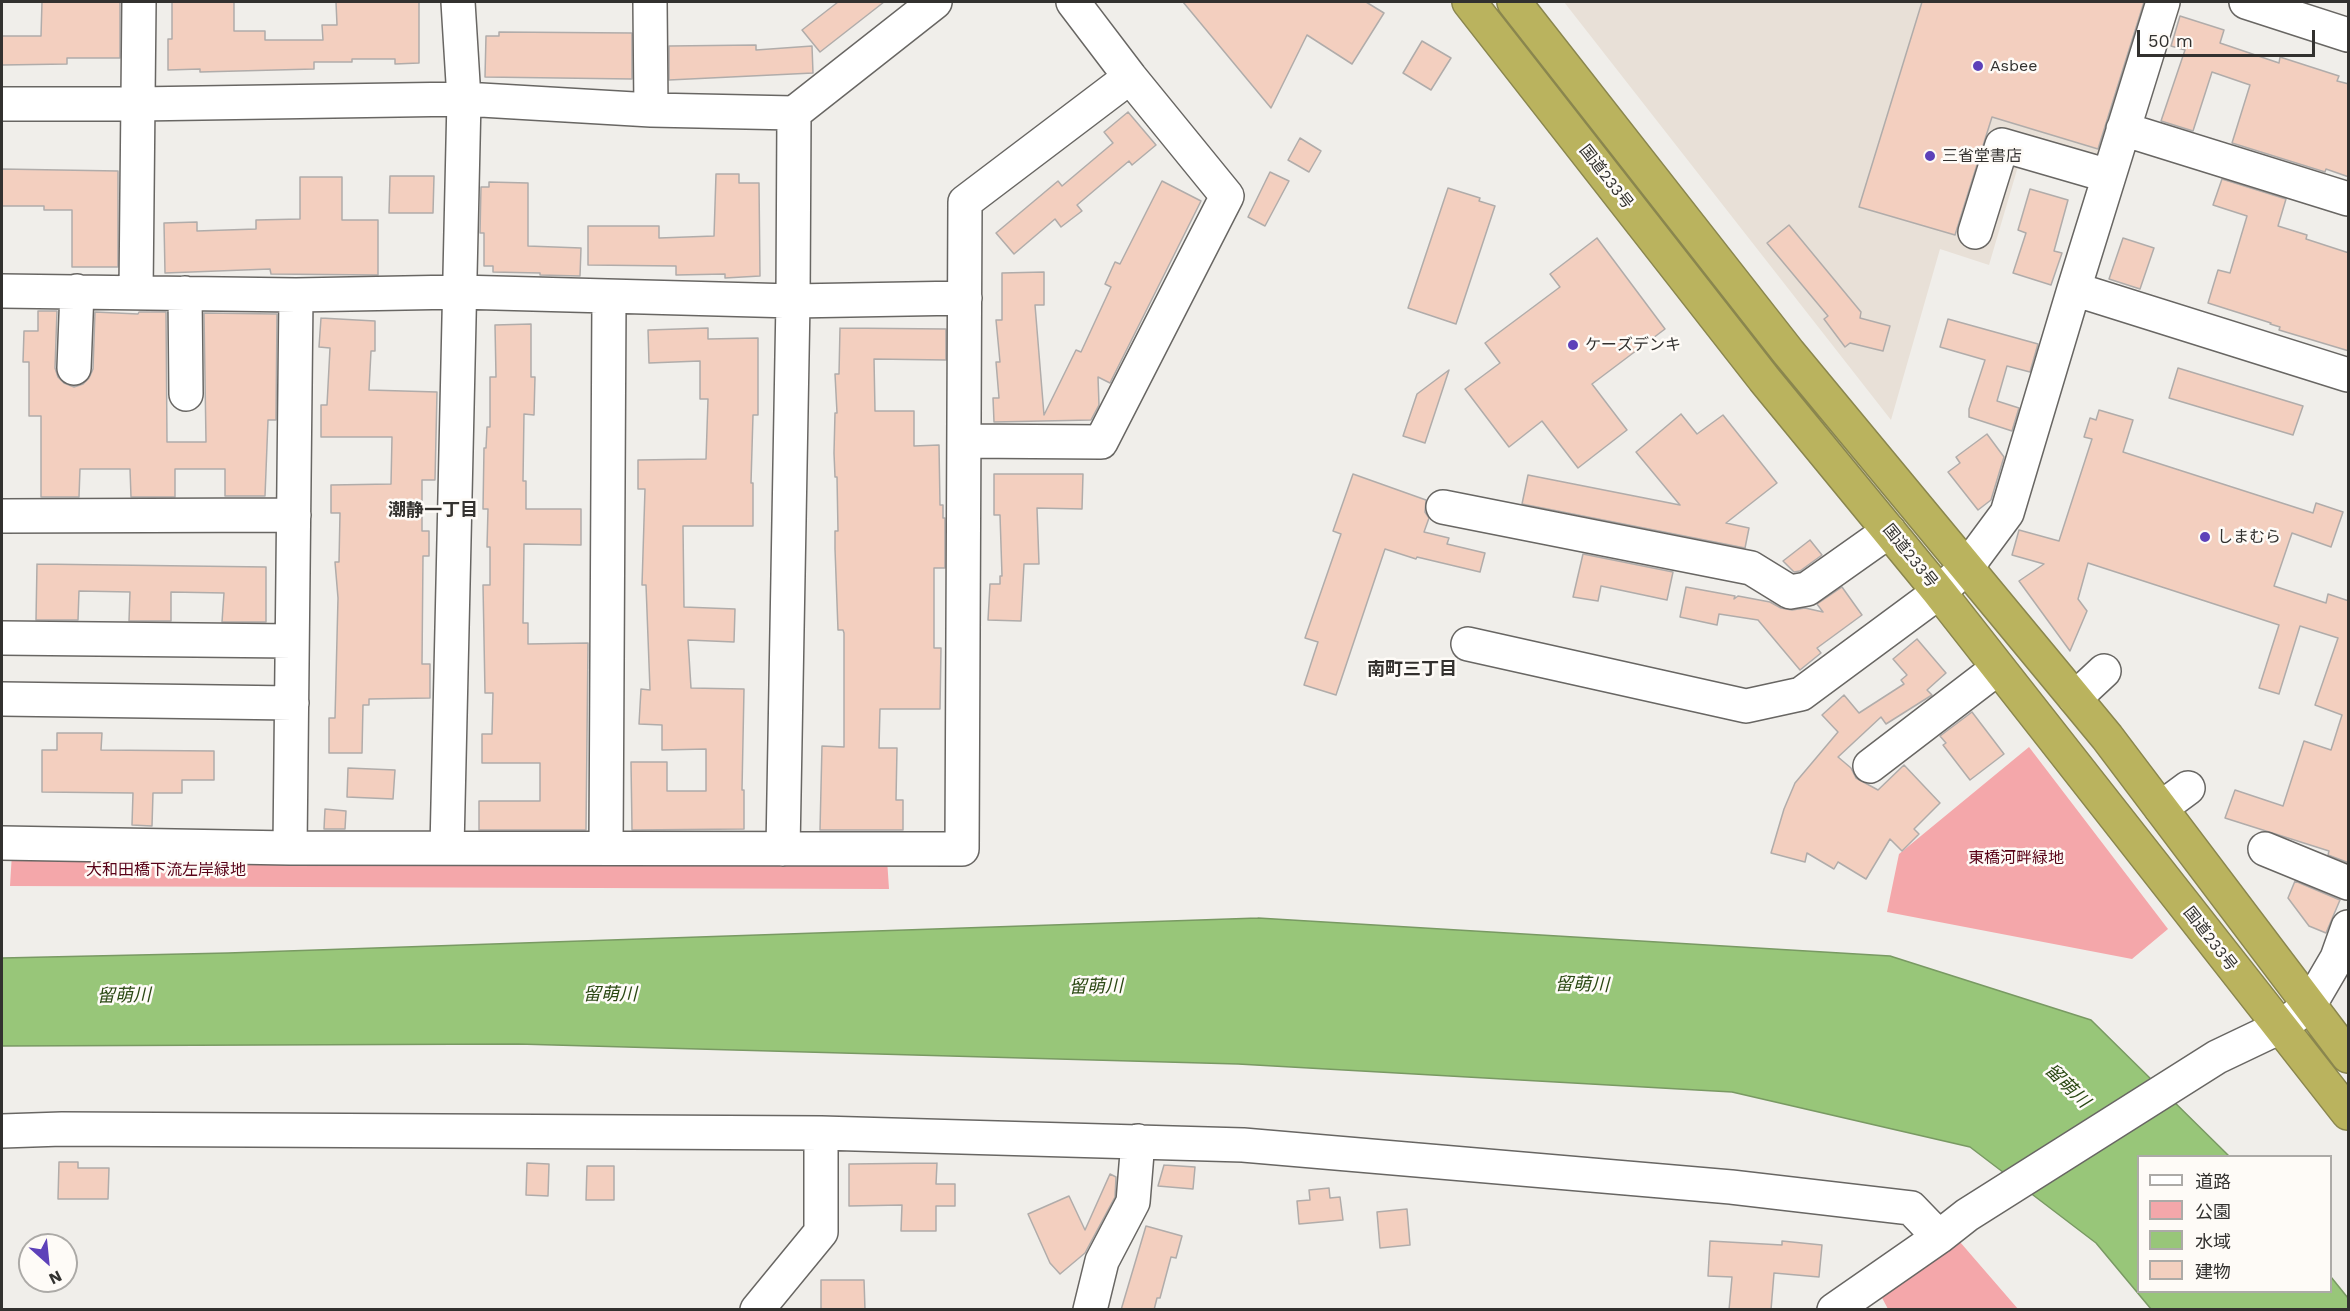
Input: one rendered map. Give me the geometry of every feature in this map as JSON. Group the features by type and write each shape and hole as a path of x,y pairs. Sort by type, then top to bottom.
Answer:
{"highway":[{"name":"国道233号","path":"1469,2 1764,379 1939,592 2349,1113"},
{"path":"1514,2 1789,353 2075,698 2349,1056"}],"street":[{"path":"136,292 139,2"},
{"path":"447,848 464,99 458,2"},
{"path":"650,2 651,110"},
{"path":"2,104 464,99 651,110 794,113 935,2"},
{"path":"965,441 1101,442 1227,196 1130,77 1073,2"},
{"path":"1468,644 1746,706 1801,694 1939,592 1967,567 2007,513 2073,289 2163,2"},
{"path":"2246,2 2349,34"},
{"path":"2,843 290,848 962,849 965,202 1130,77"},
{"path":"783,849 794,301 794,113"},
{"path":"2123,129 2349,199"},
{"path":"1975,232 2002,145 2109,176"},
{"path":"2073,289 2349,375"},
{"path":"2,291 296,295 459,292 609,298 794,301 965,298"},
{"path":"74,368 76,291"},
{"path":"185,293 186,394"},
{"path":"290,848 296,295"},
{"path":"606,848 609,298"},
{"path":"1443,507 1751,567 1790,592 1807,589 1889,531"},
{"path":"2,516 294,515"},
{"path":"2,638 292,641"},
{"path":"1870,766 1998,668"},
{"path":"2075,698 2104,671"},
{"path":"2,699 292,703"},
{"path":"2161,808 2188,788"},
{"path":"2265,849 2349,883"},
{"path":"1834,1310 1939,1237 1966,1215 2217,1057 2280,1027 2310,1006 2337,958 2349,927"},
{"path":"2,1131 74,1129 821,1133 1138,1141 1267,1147 1731,1187 1911,1208 1939,1237"},
{"path":"757,1310 821,1233 821,1133"},
{"path":"1090,1310 1102,1261 1133,1202 1138,1141"}],"shaded area":[{"path":"1564,2 2150,2 2093,188 2019,163 1989,265 1940,249 1891,420"}],"green space":[{"name":"東橋河畔緑地","path":"2029,747 2168,929 2132,959 1887,912 1899,854"},
{"name":"大和田橋下流左岸緑地","path":"12,853 887,859 889,889 10,886"},
{"path":"1960,1242 2018,1309 1888,1309 1881,1296"}],"water":[{"name":"留萌川","path":"1258,918 1890,956 2091,1020 2228,1155 2137,1155 2137,1292 2096,1243 1970,1147 1732,1092 1238,1064 518,1044 2,1046 2,958 228,953"},
{"path":"2332,1278 2348,1298 2348,1309 2151,1309 2138,1293 2332,1293"}],"building":[{"path":"42,2 120,2 120,58 67,58 67,64 2,65 2,36 41,36"},
{"path":"172,2 234,2 234,31 265,31 265,40 323,40 322,25 337,25 336,2 419,2 419,63 395,64 395,59 352,59 352,62 314,62 314,69 200,72 200,69 168,70 168,39 172,39"},
{"path":"838,2 884,2 820,52 802,30"},
{"path":"1183,2 1366,2 1384,13 1352,64 1307,35 1271,108"},
{"path":"1922,2 2144,2 2098,149 1992,117 1955,235 1859,207"},
{"path":"2180,16 2224,30 2220,43 2279,63 2280,57 2339,76 2337,81 2349,84 2349,177 2326,169 2325,172 2232,143 2250,85 2212,72 2193,131 2161,121 2185,50 2171,46"},
{"path":"499,32 632,33 632,79 485,77 486,36 499,36"},
{"path":"1422,41 1451,58 1431,90 1403,73"},
{"path":"756,45 756,50 812,46 813,73 669,80 669,46"},
{"path":"1128,112 1156,145 1132,165 1129,161 1077,205 1082,211 1061,227 1055,219 1014,254 996,233 1058,181 1062,186 1113,143 1104,132"},
{"path":"1300,138 1321,151 1309,172 1288,160"},
{"path":"2,169 118,171 118,267 72,267 72,210 44,210 44,206 2,206"},
{"path":"1270,172 1289,181 1265,226 1248,217"},
{"path":"716,174 739,174 739,183 759,183 760,276 725,278 725,274 676,275 676,266 588,265 588,226 659,226 659,238 714,236"},
{"path":"390,176 434,176 433,213 389,213"},
{"path":"300,177 342,177 342,220 378,220 378,275 271,274 270,269 165,273 164,223 197,222 197,231 256,229 256,220 300,219"},
{"path":"2222,179 2286,199 2278,226 2307,235 2306,239 2349,253 2349,351 2279,330 2280,327 2271,323 2208,303 2218,270 2230,273 2247,216 2213,205"},
{"path":"1162,181 1201,201 1110,383 1098,377 1099,405 1091,420 994,422 993,398 999,398 996,362 1000,362 996,320 1002,320 1002,273 1044,272 1044,305 1035,305 1044,415 1076,350 1081,352 1111,287 1105,284 1115,262 1120,264"},
{"path":"489,182 528,183 528,246 581,248 580,276 493,272 493,266 484,266 484,233 480,233 481,187 489,187"},
{"path":"1448,188 1480,198 1479,201 1495,206 1456,324 1408,308"},
{"path":"2030,189 2068,200 2054,251 2062,253 2051,285 2013,273 2026,233 2018,230"},
{"path":"1789,225 1861,312 1860,318 1890,326 1883,351 1850,343 1845,347 1824,319 1828,316 1767,243"},
{"path":"1597,238 1665,329 1592,384 1627,430 1578,468 1542,421 1509,447 1465,389 1500,363 1485,343 1560,287 1550,274"},
{"path":"2123,238 2154,248 2140,289 2109,279"},
{"path":"38,311 57,311 55,368 58,377 64,383 74,387 83,384 93,369 95,312 138,314 139,312 166,312 167,442 206,442 204,313 277,314 276,420 268,420 265,496 225,496 225,469 175,469 175,497 131,497 130,469 80,469 79,497 41,497 41,416 29,416 29,362 23,362 24,331 38,331"},
{"path":"321,318 375,321 375,351 371,351 369,390 437,392 435,480 422,480 422,531 429,531 429,556 423,556 422,664 430,664 430,698 369,699 369,705 363,705 362,753 329,753 329,718 335,718 338,598 335,562 339,562 340,513 331,513 331,485 391,484 392,437 321,437 321,405 327,405 330,348 319,347"},
{"path":"1948,319 2038,344 2030,372 2007,366 1997,401 2019,408 2012,431 1969,417 1969,409 1985,360 1940,347"},
{"path":"531,324 531,377 535,377 534,415 524,414 523,481 526,481 526,509 581,509 581,545 524,544 523,623 528,623 528,644 588,643 586,830 479,830 479,801 540,801 540,763 482,763 482,734 492,734 493,693 485,693 483,585 490,585 490,547 487,547 488,509 483,509 484,448 486,448 487,427 490,427 490,377 496,377 495,325"},
{"path":"708,328 708,339 758,338 758,415 753,415 751,483 753,483 753,526 683,526 684,607 735,609 734,642 688,640 691,688 744,689 742,790 744,790 744,829 632,830 631,762 667,762 667,791 706,791 706,749 662,750 662,725 639,724 641,689 650,690 646,585 642,585 645,489 638,489 638,460 706,459 708,399 700,399 700,361 649,363 648,330"},
{"path":"840,328 946,329 946,360 874,359 875,411 914,411 914,446 939,445 940,505 943,505 943,518 945,518 945,568 934,568 934,648 941,648 940,709 880,709 879,748 897,748 896,800 903,800 903,830 820,830 822,746 844,747 844,633 843,630 838,630 835,549 835,531 838,531 837,477 835,477 834,453 835,413 837,413 835,374 839,374"},
{"path":"2178,368 2303,406 2293,435 2169,398"},
{"path":"1449,370 1425,443 1403,436 1417,394"},
{"path":"2099,410 2133,420 2123,452 2313,513 2316,503 2343,512 2331,547 2292,533 2274,586 2326,603 2328,594 2349,601 2349,863 2328,855 2329,851 2225,818 2235,790 2283,806 2304,741 2331,750 2342,715 2315,705 2338,638 2300,626 2279,694 2259,688 2279,625 2088,563 2078,599 2087,611 2070,651 2019,581 2044,564 2012,555 2019,530 2059,541 2092,439 2084,437 2090,418 2096,420"},
{"path":"1681,414 1697,434 1723,415 1777,483 1726,523 1749,528 1745,548 1522,504 1528,475 1680,505 1636,452"},
{"path":"1987,434 2004,457 1991,500 1978,510 1948,472 1960,463 1956,457"},
{"path":"994,474 1083,474 1082,509 1037,508 1039,564 1024,564 1021,621 988,620 990,584 1000,584 1000,576 1002,576 1000,515 994,515"},
{"path":"1353,474 1426,500 1425,512 1429,518 1424,532 1449,538 1447,544 1485,553 1480,572 1417,557 1416,559 1385,549 1336,695 1304,685 1318,642 1305,638 1341,534 1333,531"},
{"path":"1810,540 1822,555 1800,571 1794,572 1783,561"},
{"path":"1583,554 1673,572 1667,600 1601,586 1598,601 1573,597"},
{"path":"37,564 266,567 266,622 222,622 224,593 171,592 171,621 129,621 130,592 79,591 78,620 36,620"},
{"path":"1686,587 1735,596 1734,599 1738,596 1770,602 1781,608 1792,610 1805,608 1823,612 1817,604 1842,587 1862,615 1817,648 1821,653 1800,670 1758,620 1719,614 1717,625 1680,617"},
{"path":"1917,639 1946,673 1927,690 1932,695 1886,724 1881,717 1838,757 1851,768 1856,778 1878,790 1904,765 1940,803 1914,829 1919,834 1902,851 1890,839 1866,879 1838,862 1834,869 1807,853 1805,862 1771,853 1784,809 1795,783 1838,732 1822,715 1844,695 1859,713 1904,684 1901,680 1907,675 1893,659"},
{"path":"1972,712 2004,754 1970,780 1943,745 1946,743 1940,736"},
{"path":"57,733 102,733 101,750 214,751 214,780 182,780 182,793 153,793 152,826 132,825 133,793 42,792 42,750 57,750"},
{"path":"348,768 395,770 393,799 347,797"},
{"path":"325,809 346,811 345,829 324,829"},
{"path":"2295,881 2340,900 2326,933 2309,926 2288,898"},
{"path":"59,1162 78,1162 78,1168 109,1168 108,1199 58,1199"},
{"path":"527,1163 549,1164 548,1196 526,1195"},
{"path":"937,1163 936,1184 955,1184 955,1206 936,1206 936,1231 901,1231 902,1205 849,1206 849,1164"},
{"path":"1164,1165 1195,1167 1193,1189 1158,1186"},
{"path":"587,1166 614,1166 614,1200 586,1200"},
{"path":"1110,1174 1116,1177 1115,1197 1085,1253 1060,1274 1050,1263 1028,1214 1069,1196 1085,1230"},
{"path":"1329,1188 1330,1198 1340,1197 1343,1220 1299,1224 1297,1201 1310,1200 1309,1190"},
{"path":"1407,1209 1410,1245 1380,1248 1377,1212"},
{"path":"1146,1226 1182,1236 1176,1258 1171,1257 1160,1298 1157,1298 1154,1310 1121,1310"},
{"path":"1710,1241 1782,1245 1782,1241 1822,1245 1819,1277 1774,1273 1771,1310 1729,1310 1732,1277 1708,1276"},
{"path":"821,1280 864,1280 865,1310 821,1310"}],"place":[{"name":"Asbee","path":"1978,66"},
{"name":"三省堂書店","path":"1930,156"},
{"name":"ケーズデンキ","path":"1573,345"},
{"name":"しまむら","path":"2205,537"}],"district":[{"name":"潮静一丁目","path":"433,511"},
{"name":"南町三丁目","path":"1412,670"}]}
